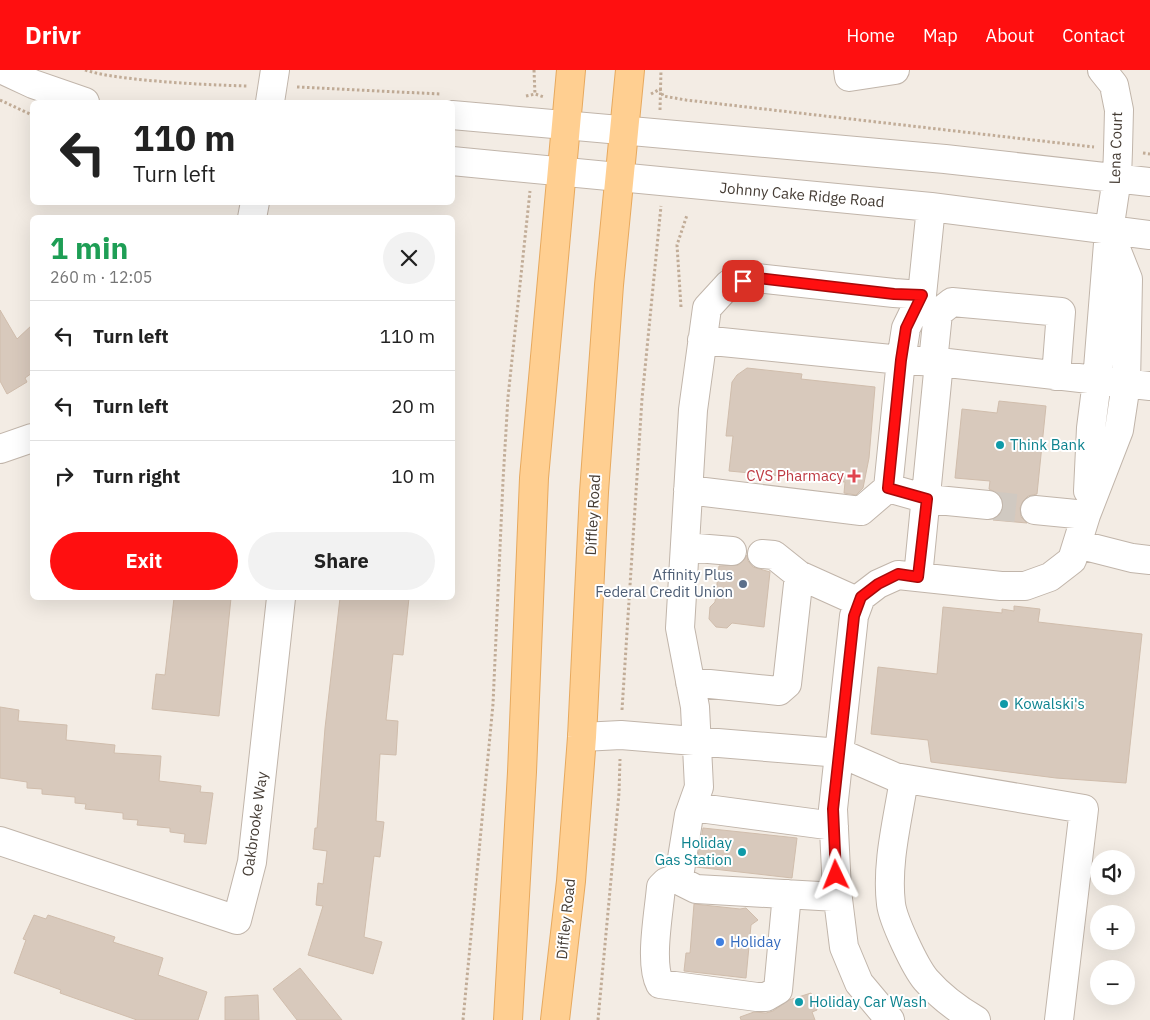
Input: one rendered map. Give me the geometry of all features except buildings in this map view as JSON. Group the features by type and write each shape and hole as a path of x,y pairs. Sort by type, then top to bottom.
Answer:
{"main road":[{"path":"508,1020 522,772 534,478 571,70"},
{"name":"Diffley Road","path":"555,1020 570,881 582,737 594,492 609,285 630,70"}],"street":[{"path":"4,70 33,84 79,100"},
{"path":"848,70 849,77 894,70"},
{"name":"Lena Court","path":"1086,515 1091,428 1097,381 1109,231 1117,178 1119,110 1114,85 1102,70"},
{"path":"455,106 535,122 567,114 624,131 945,159 1150,182"},
{"name":"Johnny Cake Ridge Road","path":"455,161 931,207 1150,235"},
{"path":"688,490 861,511 888,488 901,360 906,328 922,295 931,207"},
{"path":"890,1020 859,983 855,974 844,947 838,897 833,809 854,616 861,597 878,584 898,574 1001,586 1025,586 1050,576 1072,560 1086,515 1138,385 1128,279 1109,231"},
{"path":"838,897 696,889 682,882 679,877 692,807 699,787 695,707 680,628 693,410 701,347 707,308 729,284 757,278 894,294 922,295"},
{"path":"918,577 927,499 938,312 952,302 1061,312 1056,376"},
{"path":"701,347 936,362 1138,385"},
{"path":"0,449 30,439"},
{"path":"888,488 927,499 988,505"},
{"path":"1035,510 1086,515"},
{"path":"1077,544 1132,558 1150,560"},
{"path":"685,546 732,551"},
{"path":"762,554 774,555 799,575 859,602"},
{"path":"690,682 779,691 786,684 799,575"},
{"name":"Oakbrooke Way","path":"0,841 237,920 252,862 280,600"},
{"path":"582,737 621,736 840,753 895,777 1084,809 1059,1020"},
{"path":"904,779 891,860 891,905 900,934 925,979 956,1009 976,1020"},
{"path":"692,807 834,826"},
{"path":"679,877 666,882 661,887 655,948 656,977 660,984 757,997 766,997 778,990 787,894"}],"path":[{"path":"85,70 117,77 190,84 272,86 408,100"},
{"path":"534,70 535,122"},
{"path":"660,134 661,70"},
{"path":"627,101 648,95 660,89"},
{"path":"660,89 663,96 694,102 1150,154"},
{"path":"520,97 535,94 567,114"},
{"path":"0,100 30,114"},
{"path":"463,1020 492,714 502,481 508,397 533,168"},
{"path":"598,1020 619,793 638,446 661,215 662,182"},
{"path":"682,314 676,246 687,215"}],"tunnel":[{"path":"988,505 1035,510"}],"place":[{"name":"Think Bank","path":"1000,445"},
{"name":"CVS Pharmacy","path":"854,476"},
{"name":"Affinity Plus Federal Credit Union","path":"743,584"},
{"name":"Kowalski's","path":"1004,704"},
{"name":"Holiday Gas Station","path":"742,852"},
{"name":"Holiday","path":"720,942"},
{"name":"Holiday Car Wash","path":"799,1002"}],"route":[{"path":"743,281 757,278 894,294 922,295 906,328 888,488 927,499 918,577 898,574 878,584 861,597 854,616 833,809 836,875"}]}
